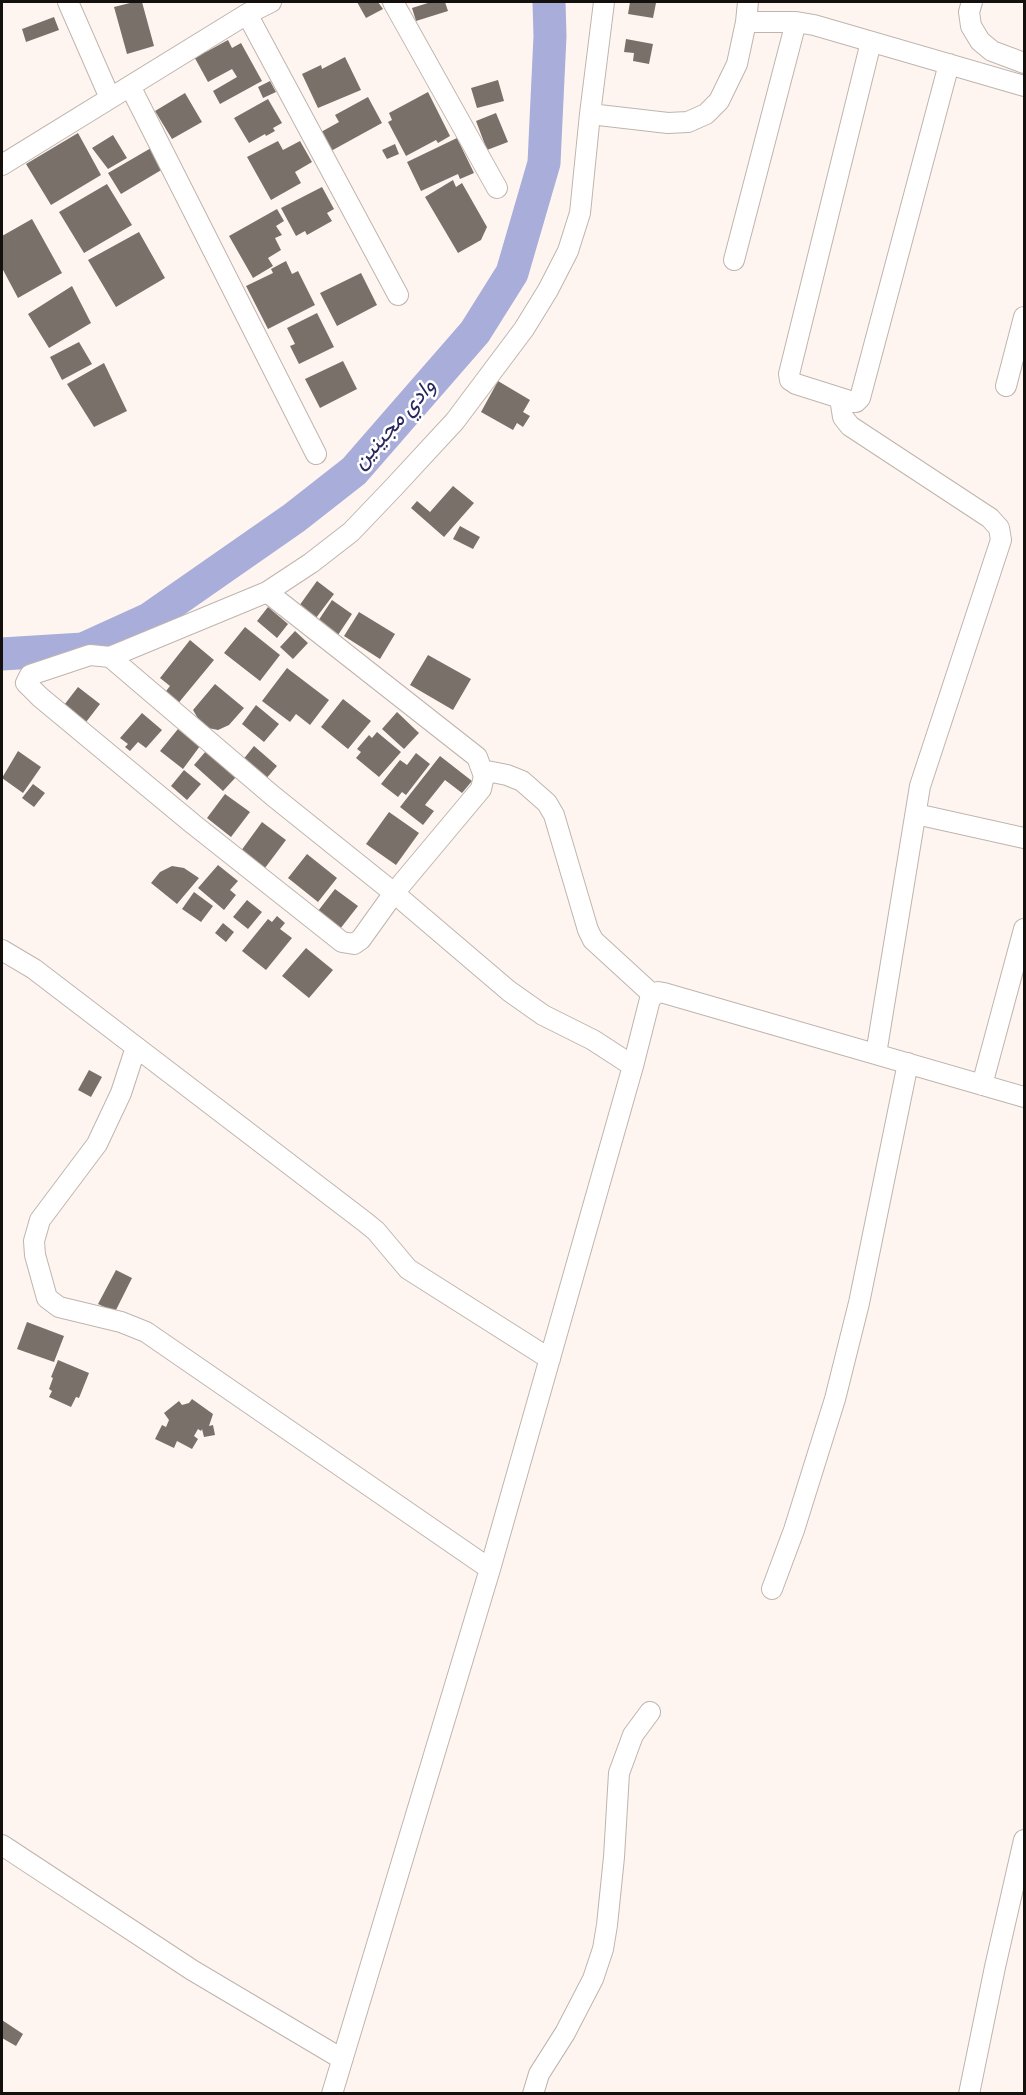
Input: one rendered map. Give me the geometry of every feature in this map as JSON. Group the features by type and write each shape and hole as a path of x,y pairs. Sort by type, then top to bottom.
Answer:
{"street":[{"path":"68,2 110,98"},
{"path":"2,165 247,14 271,2"},
{"path":"393,2 497,188"},
{"path":"267,592 477,757 484,776 481,789 394,893 361,939 354,944 342,942 192,824 67,720 26,682 30,675 90,655 110,657 267,592 311,563 351,531 455,421 524,329 568,251 580,213 604,2"},
{"path":"590,114 668,123 688,122 706,114 719,101 737,64 748,2"},
{"path":"972,2 969,12 971,26 980,41 992,51 1024,63"},
{"path":"247,14 398,295"},
{"path":"746,22 796,22 1024,86"},
{"path":"734,261 796,22"},
{"path":"871,42 789,374 790,380 796,384 853,402 860,398 949,64"},
{"path":"130,86 316,454"},
{"path":"1006,386 1024,317"},
{"path":"840,398 843,417 850,426 990,518 999,528 1001,540 920,786 876,1054"},
{"path":"110,657 273,796 394,893 509,991 543,1015 593,1040 633,1066"},
{"path":"482,770 507,775 522,781 547,804 554,815 593,940 653,995"},
{"path":"916,814 1024,838"},
{"path":"982,1085 1024,929"},
{"path":"2,950 34,969 371,1226 408,1269 550,1359"},
{"path":"332,2094 490,1569 650,999 658,992 664,993 1024,1097"},
{"path":"136,1047 121,1093 97,1144 40,1220 36,1232 35,1255 47,1298 59,1307 121,1322 146,1332 490,1569"},
{"path":"772,1588 794,1530 835,1399 859,1303 908,1063"},
{"path":"533,2094 539,2074 565,2033 593,1979 603,1948 614,1857 619,1773 633,1735 650,1712"},
{"path":"969,2094 1024,1840"},
{"path":"2,1845 192,1970 342,2059"}],"building":[{"path":"142,2 154,46 127,54 114,7"},
{"path":"357,2 378,2 383,9 366,18"},
{"path":"431,2 445,2 448,11 416,21 412,8"},
{"path":"630,2 656,3 653,18 628,14"},
{"path":"54,17 59,30 26,42 22,29"},
{"path":"626,39 653,44 649,64 633,61 634,53 624,52"},
{"path":"228,40 232,48 241,43 262,81 220,104 213,91 237,77 232,69 208,82 191,51 202,45 206,52"},
{"path":"345,57 361,90 318,108 302,74 321,65 322,69"},
{"path":"498,80 504,101 477,108 471,88"},
{"path":"270,81 276,92 263,98 258,87"},
{"path":"428,92 450,136 438,143 436,140 406,156 388,122 392,120 389,113"},
{"path":"185,93 202,122 172,139 155,111"},
{"path":"368,97 382,123 331,151 321,132 339,122 335,115"},
{"path":"268,99 282,123 273,128 275,131 249,143 234,118"},
{"path":"496,113 508,142 487,150 476,121"},
{"path":"78,133 101,175 51,205 26,164"},
{"path":"113,135 127,158 108,169 92,148"},
{"path":"457,138 474,173 460,179 458,174 421,191 407,162"},
{"path":"278,141 283,150 300,141 312,162 295,172 301,183 271,200 247,157"},
{"path":"395,144 399,154 387,159 382,150"},
{"path":"151,148 163,169 121,194 108,173"},
{"path":"453,180 456,187 462,183 487,227 481,240 458,253 425,197"},
{"path":"107,184 132,225 84,253 59,212"},
{"path":"322,187 334,209 327,213 332,221 307,235 305,231 296,236 281,208"},
{"path":"277,209 284,221 276,226 282,235 275,238 281,250 268,258 273,266 253,278 229,236"},
{"path":"32,219 62,273 18,298 2,268 2,236"},
{"path":"139,232 165,278 116,307 88,260"},
{"path":"286,261 292,274 298,271 315,305 268,329 246,286 273,273 271,269"},
{"path":"361,273 377,305 337,326 320,293"},
{"path":"72,286 91,323 49,348 28,314"},
{"path":"317,313 334,347 299,364 290,346 295,344 287,328"},
{"path":"79,342 92,364 62,380 50,357"},
{"path":"343,361 357,389 320,408 305,379"},
{"path":"104,363 127,411 94,427 67,384"},
{"path":"498,381 530,400 523,412 530,416 523,427 517,423 513,430 481,412"},
{"path":"453,486 474,503 444,537 411,508 417,501 430,512"},
{"path":"460,526 480,537 473,549 453,539"},
{"path":"317,581 334,594 316,618 299,606"},
{"path":"332,600 352,614 338,635 318,621"},
{"path":"268,607 288,624 277,638 257,621"},
{"path":"359,612 395,634 380,659 344,636"},
{"path":"245,627 280,655 260,681 224,653"},
{"path":"295,631 308,643 293,659 280,647"},
{"path":"190,640 214,660 176,706 163,695 170,686 160,678"},
{"path":"428,655 471,679 453,710 410,685"},
{"path":"287,668 329,700 310,725 296,714 290,722 262,701"},
{"path":"215,684 244,708 229,725 218,730 203,727 193,710"},
{"path":"78,687 100,704 83,726 61,709"},
{"path":"343,699 371,721 348,749 321,727"},
{"path":"256,705 279,724 264,742 242,724"},
{"path":"397,712 419,733 404,749 382,729"},
{"path":"142,713 162,730 146,748 138,742 130,751 125,747 128,744 120,738"},
{"path":"178,729 200,746 183,769 160,751"},
{"path":"377,732 401,752 379,777 356,758 361,752 357,749 369,735 372,738"},
{"path":"254,746 277,766 265,780 242,761"},
{"path":"18,751 41,767 23,793 2,778"},
{"path":"206,751 236,777 223,791 194,765"},
{"path":"416,753 430,764 406,795 402,792 398,797 381,784 400,760 407,765"},
{"path":"440,756 472,781 462,793 445,780 425,805 434,811 423,825 400,807"},
{"path":"184,770 201,784 187,800 171,786"},
{"path":"33,784 45,793 34,807 22,798"},
{"path":"225,794 250,812 231,837 207,818"},
{"path":"389,812 419,833 396,865 366,844"},
{"path":"262,822 286,840 262,872 238,855"},
{"path":"307,854 337,878 318,902 288,878"},
{"path":"218,865 238,881 230,890 236,895 224,910 198,888"},
{"path":"172,866 184,868 199,878 177,904 151,883 160,872"},
{"path":"335,889 358,906 340,929 318,911"},
{"path":"194,892 213,906 201,922 182,909"},
{"path":"247,900 262,912 248,929 233,917"},
{"path":"277,916 285,923 280,929 292,938 266,970 242,951 268,919 272,922"},
{"path":"223,923 234,932 226,942 215,933"},
{"path":"306,948 333,970 309,998 282,976"},
{"path":"89,1070 102,1077 91,1097 78,1090"},
{"path":"116,1270 132,1278 115,1312 98,1304"},
{"path":"27,1322 64,1336 54,1362 17,1349"},
{"path":"58,1360 89,1373 79,1398 76,1397 71,1407 49,1397 52,1391 49,1389 53,1378 51,1377"},
{"path":"192,1399 213,1414 209,1426 213,1425 215,1435 204,1437 202,1429 201,1431 198,1429 194,1436 198,1439 192,1449 177,1441 174,1448 155,1439 162,1425 166,1427 169,1420 164,1413 179,1401 182,1405 189,1403"},
{"path":"2,2020 23,2034 16,2046 2,2038"}],"waterway":[{"name":"وادي مجينين","path":"2,654 83,649 149,619 294,518 354,471 475,332 512,273 544,163 550,36 549,2"}]}
